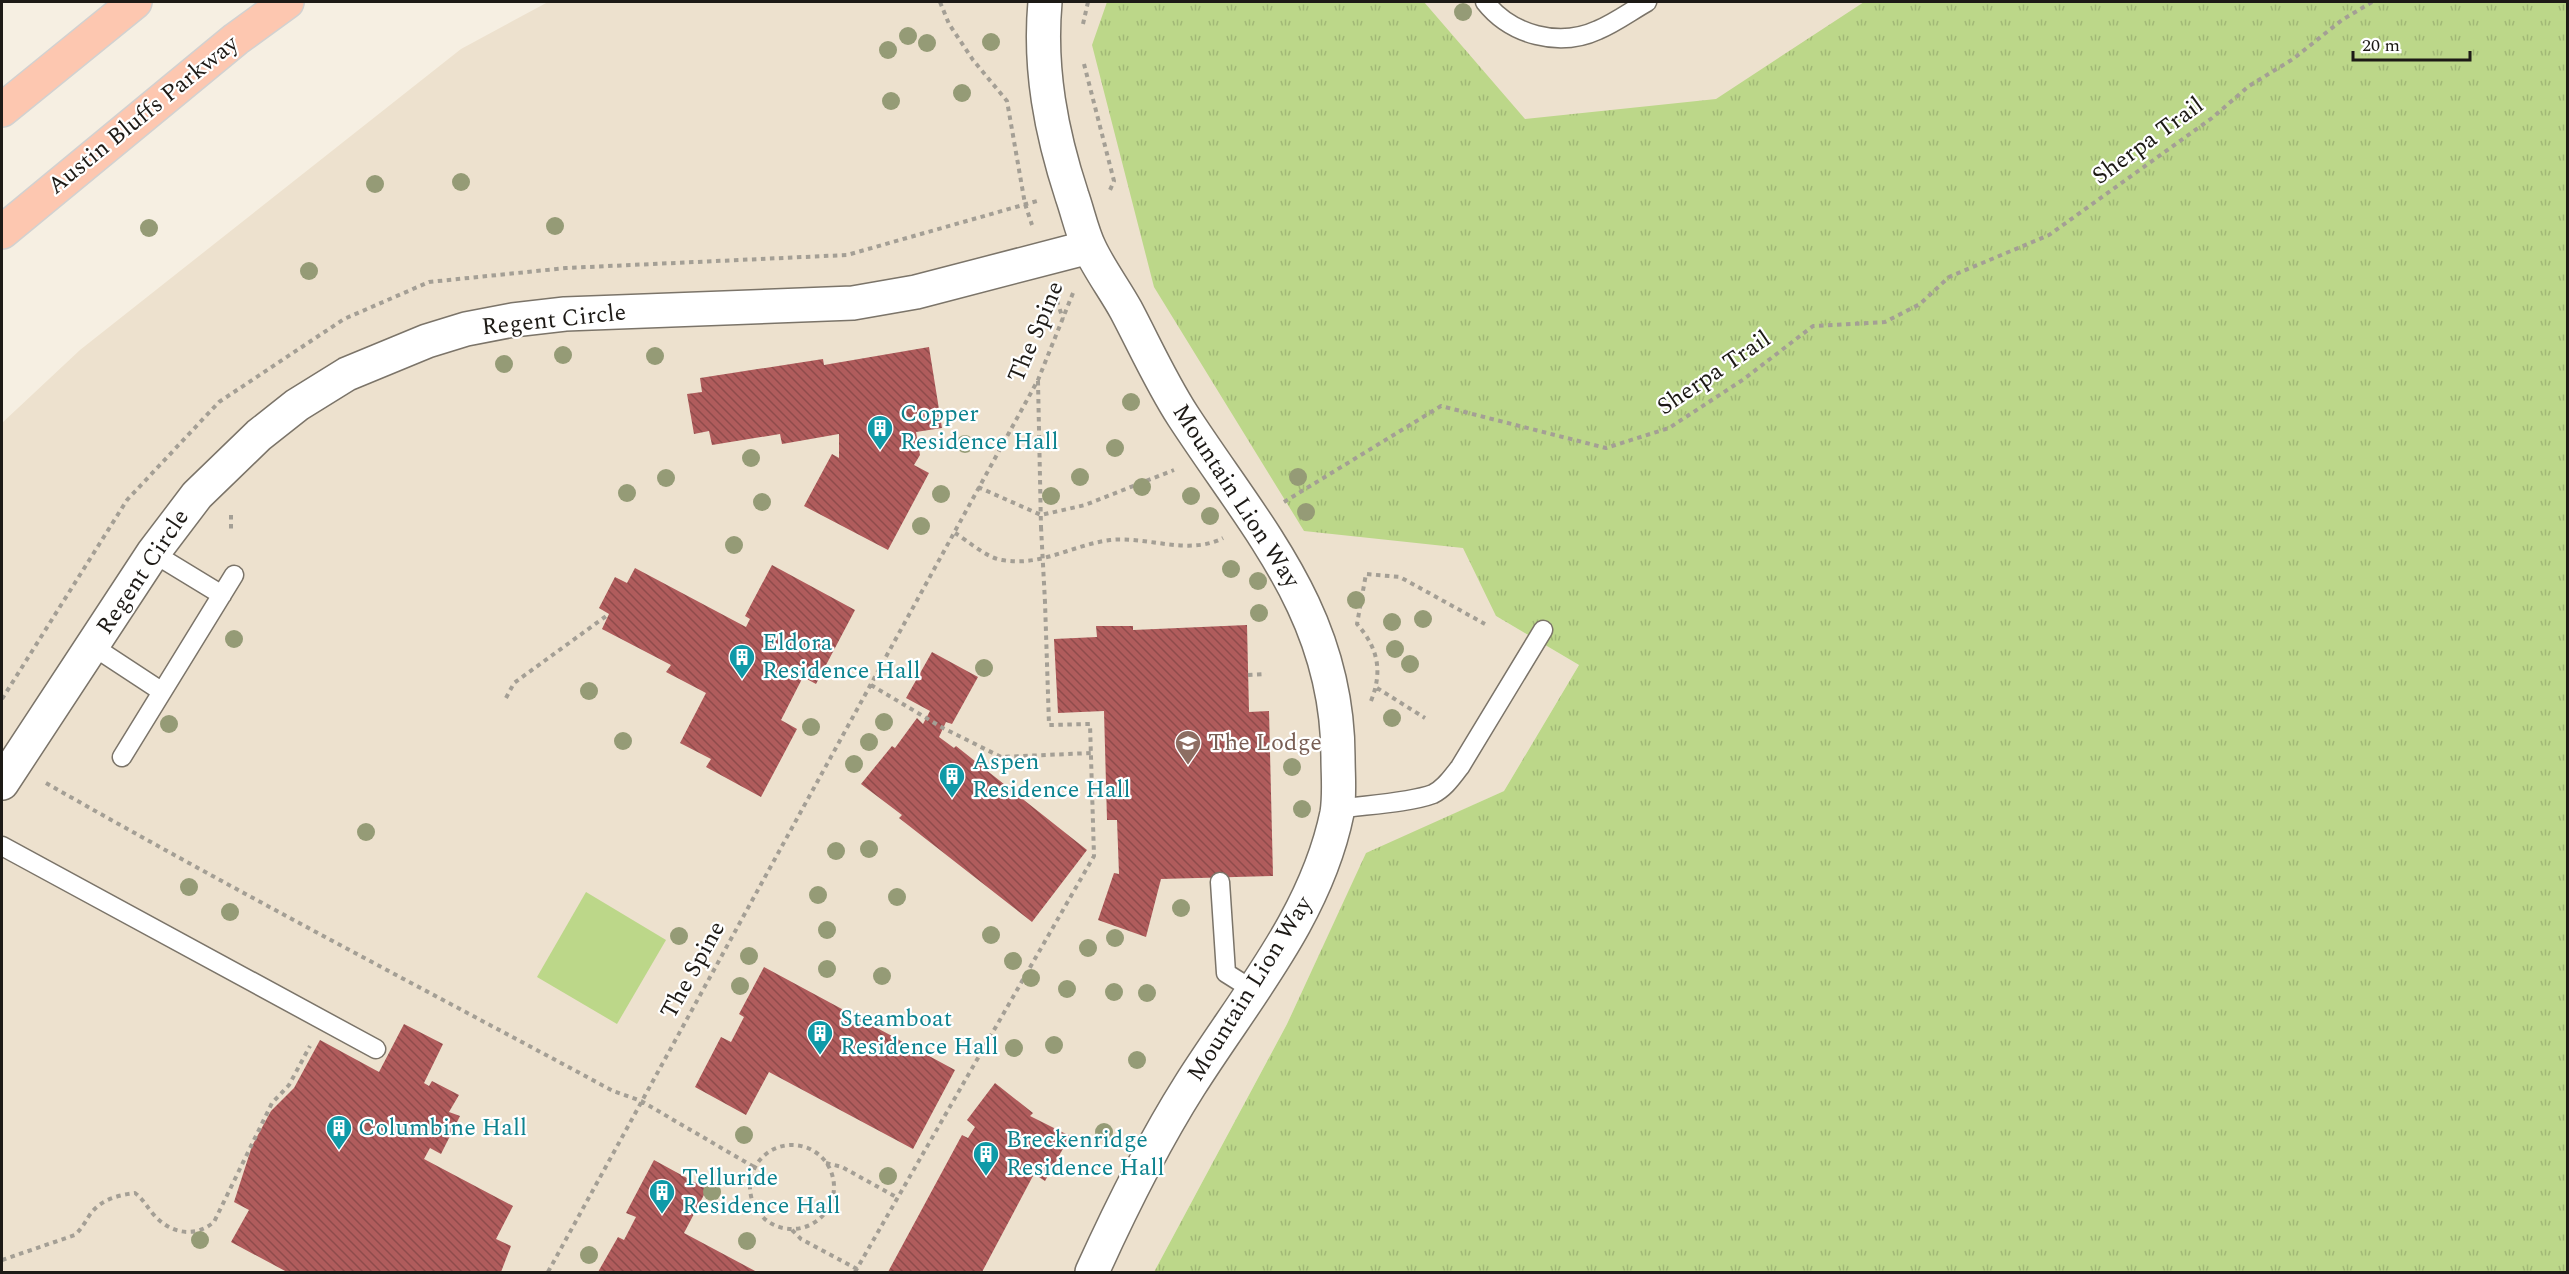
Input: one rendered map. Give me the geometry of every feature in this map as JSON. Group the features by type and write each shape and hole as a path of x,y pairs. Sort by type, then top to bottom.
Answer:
{"main road":[{"path":"2,110 135,2"},
{"name":"Austin Bluffs Parkway","path":"2,232 236,39 287,2"}],"street":[{"name":"Mountain Lion Way","path":"1045,2 1042,34 1047,99 1057,146 1089,247 1183,415 1256,520 1289,574 1315,627 1329,673 1338,735 1338,809 1324,863 1298,921 1190,1086 1145,1161 1092,1272"},
{"name":"Regent Circle","path":"2,783 94,647 153,553 197,495 259,435 297,405 347,374 427,341 494,324 565,314 854,303 916,292 1089,247"}],"lane":[{"path":"1485,2 1510,26 1535,35 1555,38 1579,37 1598,30 1647,2"},
{"path":"153,553 222,595"},
{"path":"123,758 161,691 234,575"},
{"path":"1338,809 1433,794 1445,786 1460,767 1543,630"},
{"path":"94,647 161,691"},
{"path":"2,846 376,1049"},
{"path":"1220,882 1226,973 1253,990"}],"path":[{"path":"940,2 949,24 973,60 1007,101 1025,204"},
{"path":"1081,34 1088,2"},
{"name":"Sherpa Trail","path":"955,533 1000,560 1034,562 1071,549 1111,540 1180,545 1212,544 1256,520 1441,406 1606,448 1669,428 1744,378 1813,326 1885,322 1920,304 1949,277 2049,236 2211,118 2249,86 2293,59 2342,20 2372,2"},
{"path":"1082,56 1114,181 1110,192"},
{"name":"The Spine","path":"548,1272 1038,380 1064,320 1089,247"},
{"path":"791,1230 801,1239 856,1271 1094,856 1090,724 1049,725 1038,380"},
{"path":"978,487 1041,515 1085,505 1183,466"},
{"path":"1425,718 1377,688 1378,664 1375,650 1357,624 1366,574 1400,577 1485,624"},
{"path":"506,698 514,683 609,614"},
{"path":"1248,675 1266,674"},
{"path":"871,685 943,728 1001,757 1091,753"},
{"path":"44,782 139,837 332,942 613,1091 641,1101 754,1167"},
{"path":"2,1260 75,1235 85,1226 98,1206 122,1195 135,1193 142,1198 155,1216 172,1228 187,1233 204,1230 214,1222 272,1103 289,1085 323,1022"},
{"path":"789,1145 803,1146 816,1153 826,1162 832,1174 834,1188 826,1213 805,1228 791,1230 778,1228 765,1220 755,1209 750,1188 754,1167 763,1156 775,1148 789,1145"},
{"path":"826,1162 842,1167 898,1198"}],"shaded area":[{"path":"548,2 2567,2 1496,616 1579,665 1504,791 1366,854 1287,1024 1154,1272 2,1272 2,423 80,350 461,49"}],"green space":[{"path":"1107,2 1424,2 1525,119 1716,99 1864,2 2567,2 2567,1272 1154,1272 1287,1024 1366,853 1504,791 1579,665 1496,616 1463,548 1304,531 1154,287 1092,45"},
{"path":"586,892 666,940 617,1024 537,977"}],"building":[{"name":"Copper Residence Hall","path":"929,347 942,428 916,432 920,455 914,465 929,473 888,550 804,506 832,454 839,458 839,434 782,444 780,434 712,445 709,431 694,434 687,394 702,392 700,378 823,359 824,365"},
{"name":"Eldora Residence Hall","path":"772,565 855,610 816,684 803,677 781,720 797,729 761,797 706,767 711,759 680,743 706,693 666,672 671,665 602,629 609,614 599,608 615,577 627,583 635,568 746,627 750,619 745,616"},
{"name":"The Lodge","path":"1247,625 1249,712 1269,711 1273,876 1161,879 1146,937 1098,920 1114,873 1119,874 1117,820 1107,820 1104,711 1058,713 1054,639 1097,637 1096,626 1133,626 1133,630"},
{"name":"Aspen Residence Hall","path":"932,652 978,677 952,724 946,722 939,737 954,748 956,746 1087,850 1032,922 899,818 902,815 861,784 892,746 895,748 917,718 923,724 930,711 906,698"},
{"name":"Steamboat Residence Hall","path":"764,967 955,1070 913,1149 769,1072 746,1115 695,1087 721,1037 731,1042 744,1017 739,1014"},
{"name":"Columbine Hall","path":"404,1024 443,1044 424,1083 429,1086 432,1081 459,1095 449,1112 460,1116 441,1154 430,1148 424,1159 513,1206 496,1239 511,1246 501,1272 287,1272 231,1242 249,1210 234,1202 252,1146 271,1111 294,1088 320,1040 379,1072"},
{"name":"Breckenridge Residence Hall","path":"995,1083 1033,1113 1030,1116 1070,1136 1045,1181 1034,1174 982,1272 888,1272 962,1135 968,1138 975,1127 967,1120"},
{"name":"Telluride Residence Hall","path":"654,1160 707,1189 684,1233 757,1272 598,1272 618,1237 624,1240 636,1217 626,1213"}],"place":[{"name":"Copper Residence Hall","path":"880,451"},
{"name":"Eldora Residence Hall","path":"742,680"},
{"name":"The Lodge","path":"1188,766"},
{"name":"Aspen Residence Hall","path":"952,799"},
{"name":"Steamboat Residence Hall","path":"820,1056"},
{"name":"Columbine Hall","path":"339,1151"},
{"name":"Breckenridge Residence Hall","path":"986,1177"},
{"name":"Telluride Residence Hall","path":"662,1215"}]}
